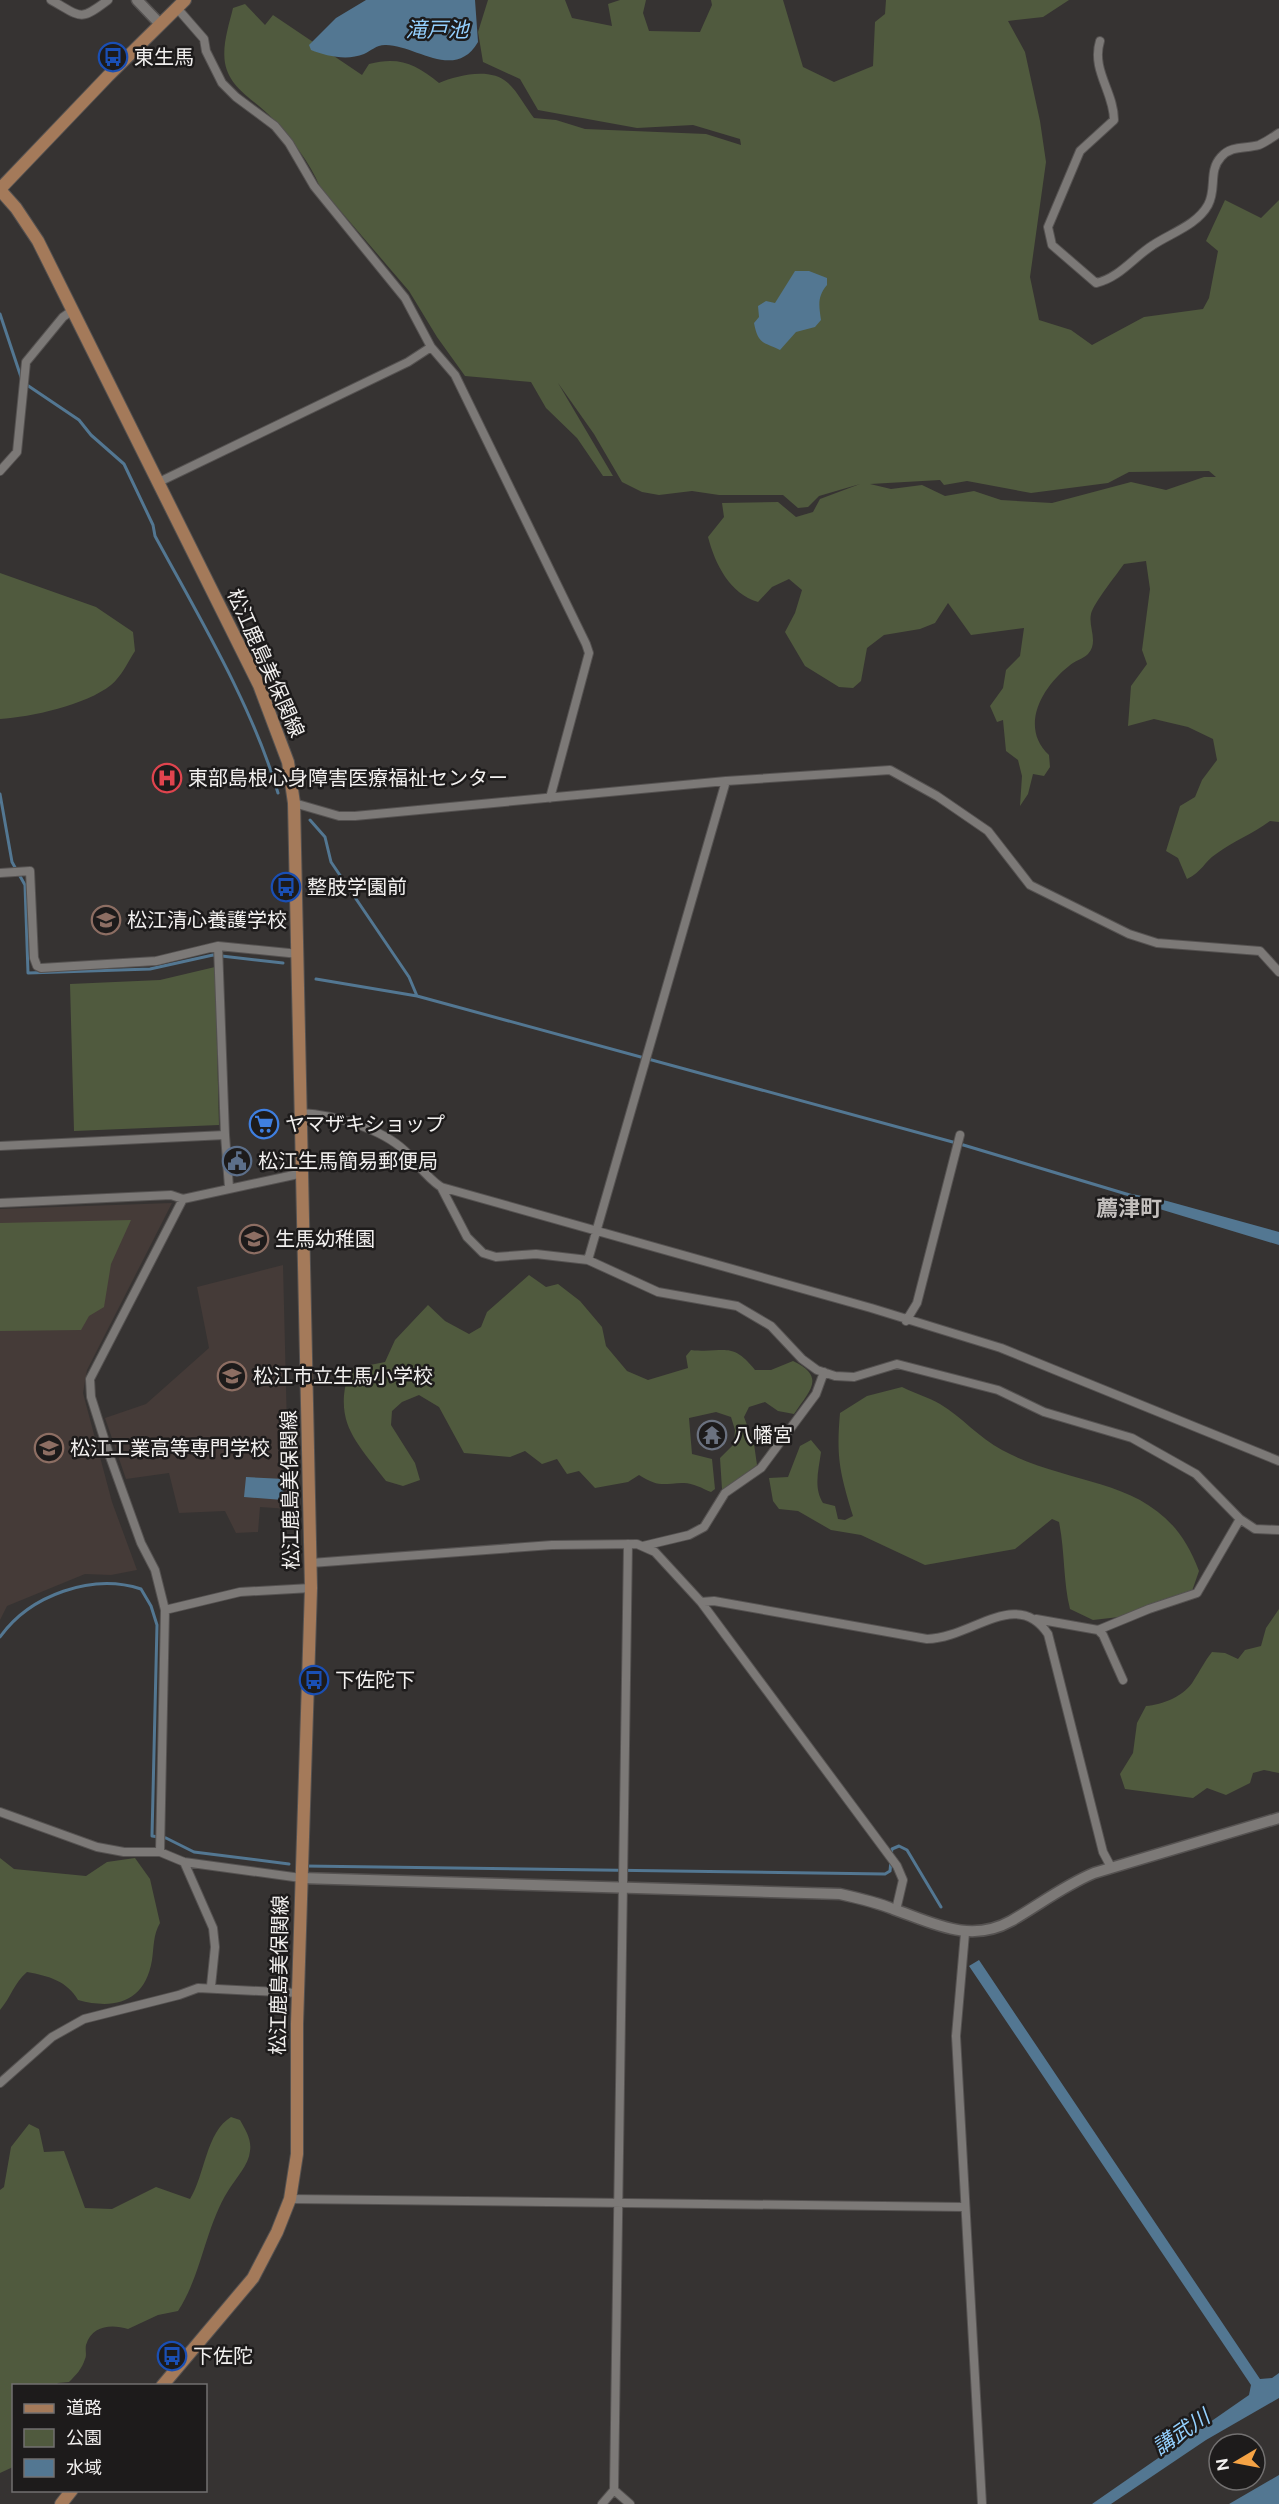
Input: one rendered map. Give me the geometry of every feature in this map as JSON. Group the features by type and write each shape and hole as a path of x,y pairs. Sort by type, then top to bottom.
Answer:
{"main road":[{"name":"松江鹿島美保関線","path":"163,2384 253,2277 278,2232 290,2199 297,2154 298,1993 311,1563 294,803 288,762 259,685 38,241 0,189 181,4"},
{"path":"61,2504 70,2492"}],"street":[{"path":"51,0 80,16 87,16 108,0"},
{"path":"137,0 160,24"},
{"path":"181,4 204,39 206,51 222,83 236,97 275,126 290,143 314,186 405,298 431,347 455,375 586,644 589,653 550,798"},
{"path":"1100,41 1097,51 1099,69 1112,100 1114,120 1080,151 1048,227 1052,245 1096,284 1115,275 1152,246 1189,224 1202,213 1212,196 1212,174 1222,155 1233,148 1258,145 1279,133"},
{"path":"0,471 13,460 20,442 26,362 63,317 73,310"},
{"path":"159,482 408,362 431,347"},
{"path":"294,803 339,816 355,816 726,781 878,770 896,772 938,796 988,831 1030,885 1129,934 1157,943 1260,951 1279,972"},
{"path":"588,1260 726,781"},
{"path":"0,873 30,871 34,958 37,966 41,968 156,961 218,952 299,954"},
{"path":"218,952 229,1187"},
{"path":"301,1113 334,1120 388,1139 403,1150 441,1186 468,1237 483,1253 496,1257 536,1254 588,1260 658,1292 737,1306 771,1326 802,1359 835,1376 855,1377 897,1364 998,1390 1044,1412 1132,1438 1196,1474 1240,1519 1255,1529 1279,1530"},
{"path":"0,1146 225,1135"},
{"path":"906,1321 917,1303 960,1135"},
{"path":"0,1203 171,1195 183,1199 229,1187 303,1173"},
{"path":"441,1186 871,1308 906,1321 1001,1348 1279,1461"},
{"path":"160,1852 165,1610 155,1570 141,1543 109,1454 90,1387 90,1379 183,1199"},
{"path":"643,1546 689,1534 704,1527 725,1493 761,1468 816,1394 824,1372"},
{"path":"701,1602 714,1601 927,1639 959,1634 1007,1614 1022,1614 1036,1619 1098,1630 1149,1609 1197,1593 1240,1519"},
{"path":"311,1563 552,1545 628,1544 643,1546 655,1552 701,1602 897,1866 903,1880 896,1910"},
{"path":"602,2504 614,2490 628,1544"},
{"path":"165,1610 240,1592 311,1588"},
{"path":"1036,1619 1048,1634 1103,1852 1111,1868"},
{"path":"1098,1630 1103,1635 1123,1680"},
{"path":"0,1812 97,1847 124,1852 160,1852 184,1862 301,1878 840,1894 896,1910 945,1929 965,1933 986,1931 1010,1922 1066,1884 1111,1868 1279,1818"},
{"path":"184,1862 213,1928 215,1947 211,1986"},
{"path":"965,1933 956,2036 982,2504"},
{"path":"0,2083 68,2025 84,2019 211,1986 298,1993"},
{"path":"290,2199 964,2206"},
{"path":"614,2490 630,2504"}],"shaded area":[{"name":"松江工業高等専門学校","path":"172,1203 87,1370 83,1393 112,1502 137,1570 111,1575 85,1574 7,1606 0,1620 0,1209"},
{"name":"松江市立生馬小学校","path":"283,1265 289,1509 260,1507 258,1532 236,1533 225,1511 179,1513 169,1473 126,1479 105,1418 146,1404 209,1348 197,1287"}],"green space":[{"path":"488,0 565,0 572,18 612,26 608,4 620,0 646,0 643,13 649,31 700,32 712,5 711,0 783,0 803,67 834,82 873,66 875,22 885,14 886,0 1069,0 1043,17 1008,21 1025,52 1046,162 1030,277 1039,320 1071,330 1092,345 1144,317 1203,309 1209,298 1218,251 1206,241 1225,200 1261,218 1279,200 1279,822 1270,821 1229,845 1187,879 1178,858 1166,851 1180,806 1195,797 1202,780 1217,760 1213,739 1188,727 1154,719 1128,726 1131,686 1147,664 1142,650 1150,589 1146,561 1124,564 1100,596 1091,614 1093,645 1088,654 1071,664 1059,675 1043,696 1035,720 1036,732 1040,744 1049,755 1050,767 1044,776 1033,774 1028,794 1020,806 1022,776 1018,760 1006,751 1003,720 997,722 990,706 1003,688 1006,670 1020,656 1024,628 971,635 948,603 935,623 920,629 884,635 867,648 861,681 853,688 839,687 805,666 785,632 795,613 802,590 789,579 772,587 758,602 748,598 725,577 708,537 724,517 722,503 778,502 796,517 813,512 820,499 860,484 819,496 808,507 798,508 783,495 719,495 692,491 659,495 642,492 622,482 594,434 558,383 613,476 603,476 577,438 546,408 531,382 465,376 437,337 409,291 320,187 305,160 287,135 266,112 238,88 228,72 224,56 233,8 245,4 265,25 273,15 362,75 369,64 398,61 423,71 439,83 465,75 493,75 512,87 534,118 556,120 585,129 706,134 741,145 740,139 693,125 637,128 538,110 520,79 483,62 478,32","holes":["1209,471 1216,477 1204,477 1166,490 1131,482 1052,503 1001,500 974,491 945,496 922,485 891,489 870,484 940,480 944,485 967,481 1031,493 1108,483 1129,472"]},
{"path":"0,573 96,607 133,632 135,651 115,682 100,692 73,704 42,713 0,719"},
{"path":"215,967 219,1125 74,1131 70,984 160,980"},
{"path":"131,1220 111,1264 104,1307 89,1316 81,1330 0,1331 0,1223"},
{"path":"529,1275 546,1287 558,1284 580,1301 602,1327 606,1346 627,1371 648,1380 688,1368 686,1356 691,1350 726,1350 740,1355 755,1370 771,1370 793,1361 810,1373 812,1385 794,1414 778,1411 765,1402 749,1407 744,1417 754,1444 757,1465 725,1489 722,1489 720,1458 734,1444 735,1430 731,1417 716,1412 689,1418 692,1454 712,1459 715,1489 711,1492 689,1483 656,1483 639,1475 628,1482 595,1488 579,1471 567,1474 557,1459 542,1464 525,1451 510,1457 464,1453 439,1407 419,1395 402,1402 392,1411 391,1425 415,1463 420,1480 403,1486 386,1481 350,1430 344,1403 350,1369 385,1362 395,1340 428,1305 445,1321 469,1334 481,1327 487,1312"},
{"path":"902,1387 940,1404 1002,1450 1031,1463 1116,1489 1141,1500 1164,1517 1183,1539 1199,1571 1192,1591 1119,1617 1093,1620 1070,1609 1059,1522 1052,1519 1015,1549 925,1565 861,1535 831,1530 798,1511 779,1509 773,1501 769,1478 788,1477 800,1446 811,1440 821,1452 817,1484 823,1503 835,1506 838,1519 845,1520 853,1516 840,1465 840,1413 867,1396"},
{"path":"1279,1609 1279,1773 1264,1770 1253,1773 1250,1783 1226,1795 1207,1788 1193,1798 1125,1789 1120,1774 1133,1753 1137,1723 1146,1706 1166,1702 1185,1691 1212,1652 1225,1653 1238,1659 1245,1650 1261,1646 1266,1628"},
{"path":"0,1858 14,1869 86,1876 107,1862 135,1858 150,1879 160,1923 148,1974 143,1985 135,1994 116,2003 92,2003 78,2000 57,1980 27,1972 0,2010"},
{"path":"231,2117 240,2120 250,2143 249,2156 220,2205 193,2282 178,2311 158,2315 128,2329 109,2327 93,2333 86,2345 86,2357 82,2366 69,2382 12,2384 12,2467 0,2473 0,2190 4,2187 11,2147 29,2124 39,2129 44,2152 64,2151 85,2208 112,2209 156,2187 190,2199 211,2143 223,2124"}],"water":[{"name":"滝戸池","path":"366,0 475,0 478,42 469,54 458,59 446,60 385,45 351,57 330,56 311,50 309,45 336,18"},
{"path":"795,271 809,271 827,278 827,285 820,301 821,320 815,327 796,332 780,350 760,339 754,323 759,317 758,306 766,301 775,303"},
{"path":"1132,1194 1167,1201 1279,1232 1279,1245 1133,1201"},
{"path":"246,1477 284,1479 283,1500 244,1497"},
{"path":"979,1960 1260,2379 1272,2378 1279,2373 1279,2398 1220,2432 1207,2432 1207,2439 1111,2504 1092,2504 1249,2395 1251,2385 969,1966"},
{"path":"1279,2475 1279,2504 1229,2504 1250,2492 1267,2492 1267,2482"}],"waterway":[{"path":"0,314 22,380"},
{"path":"27,385 79,420 91,435 124,464 153,525 155,536 239,694 254,727 278,793"},
{"path":"0,794 12,862 25,885 28,973 150,969 213,955 283,963"},
{"path":"310,820 325,837 331,862 409,977 417,996 960,1144 1133,1196"},
{"path":"316,979 417,996"},
{"path":"0,1637 28,1610 63,1591 103,1584 141,1589 151,1606 157,1625 152,1836 166,1838 194,1852 289,1864"},
{"path":"891,1855 892,1849 899,1846 907,1850 941,1907"},
{"path":"304,1866 885,1874 890,1871 891,1861"}],"place":[{"name":"東生馬","path":"113,57"},
{"name":"東部島根心身障害医療福祉センター","path":"167,778"},
{"name":"整肢学園前","path":"286,887"},
{"name":"松江清心養護学校","path":"106,920"},
{"name":"ヤマザキショップ","path":"264,1124"},
{"name":"松江生馬簡易郵便局","path":"237,1161"},
{"name":"生馬幼稚園","path":"254,1239"},
{"name":"松江市立生馬小学校","path":"232,1376"},
{"name":"八幡宮","path":"712,1435"},
{"name":"松江工業高等専門学校","path":"49,1448"},
{"name":"下佐陀下","path":"314,1680"},
{"name":"下佐陀","path":"172,2356"}],"district":[{"name":"薦津町","path":"1129,1208"}],"water label":[{"name":"講武川","path":"1181,2432"}]}
